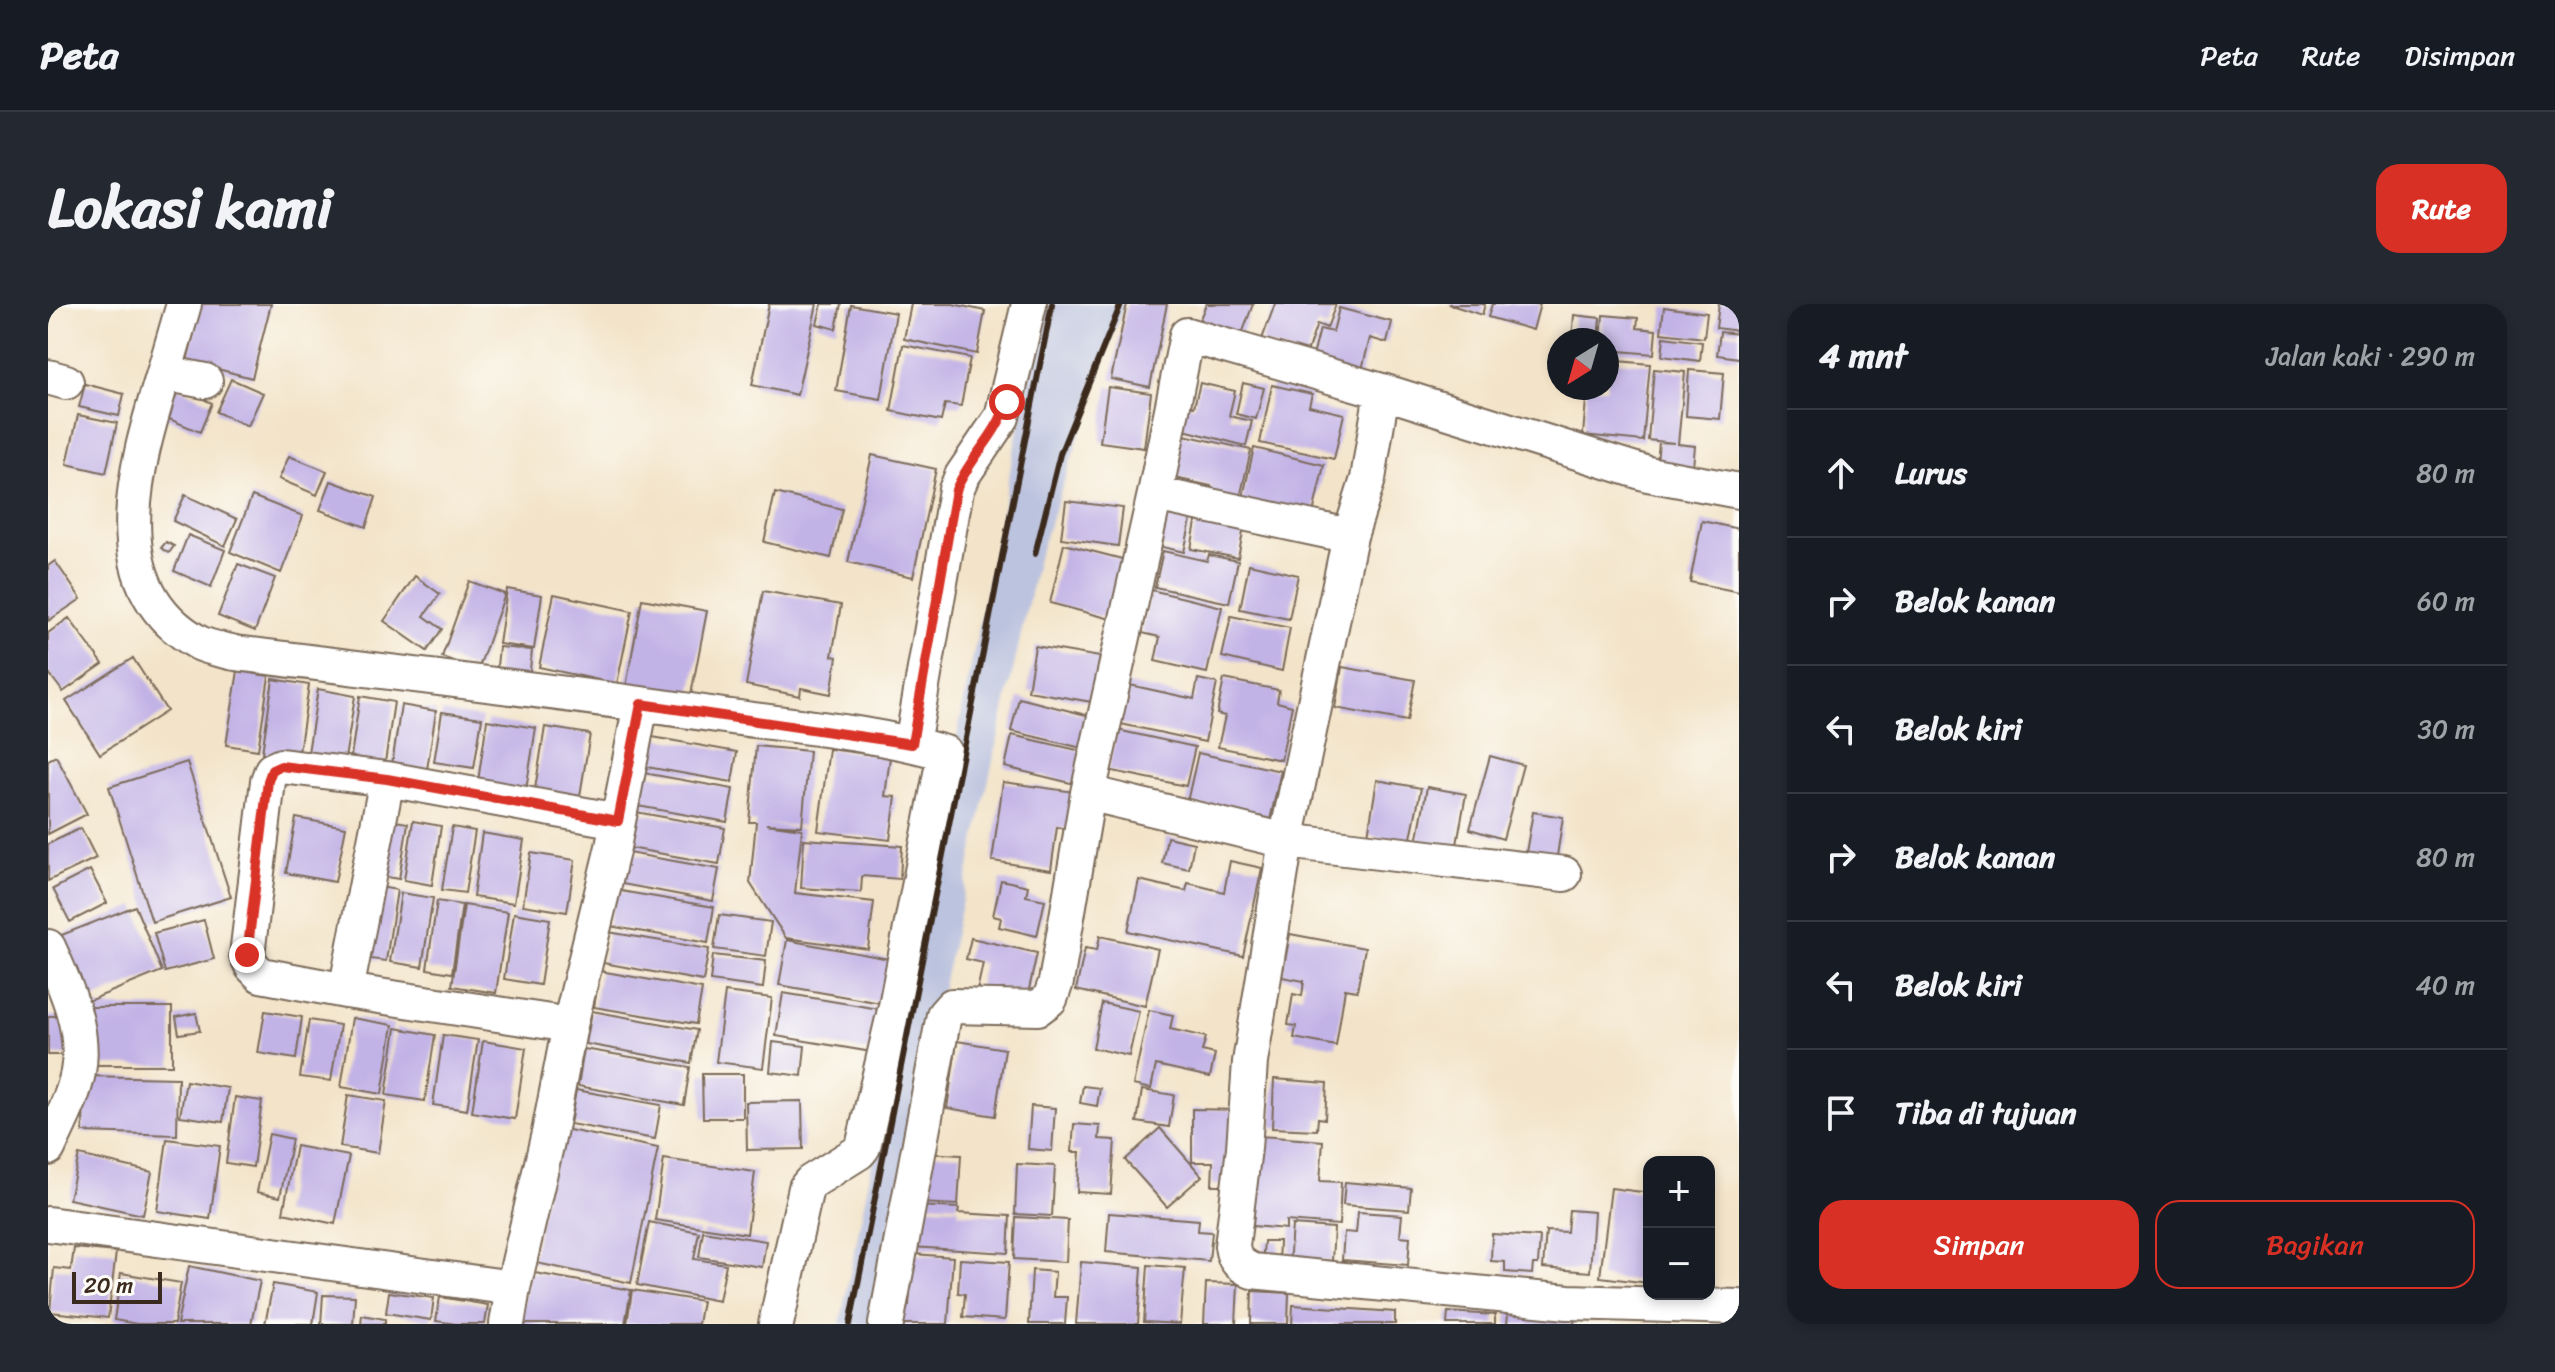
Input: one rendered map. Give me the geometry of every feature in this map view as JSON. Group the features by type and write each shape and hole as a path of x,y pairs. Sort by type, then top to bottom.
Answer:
{"street":[{"path":"184,304 142,445 131,522 140,574 153,604 201,644 235,653 641,704 912,744 945,753 893,1021 861,1151 811,1182 802,1195 776,1324"},
{"path":"912,744 956,490 1002,417 1029,304"},
{"path":"886,1324 944,1015 952,1006 1038,1008 1050,999 1056,982 1088,793 1187,335 1382,391 1648,474 1739,491"},
{"path":"164,373 205,381"},
{"path":"1382,391 1368,479 1350,536 1286,841 1250,1062 1244,1148 1232,1246 1234,1257 1238,1264 1252,1271 1568,1302 1739,1307"},
{"path":"1155,494 1350,536"},
{"path":"507,1324 641,704"},
{"path":"570,1025 261,975 247,955 268,781 272,770 281,766 387,779 618,821"},
{"path":"346,991 387,779"},
{"path":"1088,793 1286,841 1564,874"},
{"path":"48,947 74,1011 79,1068 74,1088 48,1148"},
{"path":"48,1224 513,1288"}],"shaded area":[{"path":"1043,304 1124,304 1038,558 868,1324 840,1324"}],"building":[{"path":"201,304 271,304 252,378 187,361"},
{"path":"769,304 817,304 797,395 752,385"},
{"path":"822,304 841,304 836,329 817,324"},
{"path":"911,304 953,304 985,311 977,354 904,339"},
{"path":"1127,304 1167,304 1150,387 1111,379"},
{"path":"1206,304 1253,304 1241,337 1199,321"},
{"path":"1275,304 1336,304 1327,328 1317,324 1305,358 1261,342"},
{"path":"1448,304 1485,304 1482,315"},
{"path":"1492,304 1540,304 1533,330 1488,317"},
{"path":"1719,304 1739,304 1739,331 1716,328"},
{"path":"851,305 896,313 881,399 836,391"},
{"path":"1664,307 1707,313 1704,338 1661,333"},
{"path":"1339,308 1392,322 1387,343 1370,338 1360,377 1311,364 1320,329 1333,332"},
{"path":"1574,315 1600,318 1599,328 1573,328"},
{"path":"1603,315 1638,318 1637,328 1656,330 1654,354 1619,351 1619,328 1602,328"},
{"path":"1720,332 1739,334 1739,358 1717,355"},
{"path":"1664,337 1702,342 1700,361 1662,356"},
{"path":"903,345 970,358 961,406 945,404 941,421 891,411"},
{"path":"1619,361 1650,364 1643,441 1583,435 1586,400 1619,400"},
{"path":"1654,369 1685,372 1678,444 1695,446 1692,477 1656,474 1659,442 1674,443 1648,440"},
{"path":"1689,370 1724,373 1720,419 1686,416"},
{"path":"231,379 263,393 248,426 216,412"},
{"path":"1200,383 1235,391 1229,416 1252,421 1246,446 1180,429 1186,405 1194,407"},
{"path":"1243,383 1264,388 1256,419 1236,414"},
{"path":"85,384 124,394 119,416 79,407"},
{"path":"1272,385 1312,394 1309,406 1344,414 1334,459 1260,443"},
{"path":"175,386 212,403 200,432 162,416"},
{"path":"1108,387 1151,393 1144,448 1100,442"},
{"path":"78,415 117,423 106,473 67,464"},
{"path":"1175,433 1251,450 1239,502 1209,495 1211,486 1166,476"},
{"path":"1254,448 1324,465 1312,518 1240,510"},
{"path":"872,455 936,469 913,577 848,562"},
{"path":"289,456 327,471 317,495 279,479"},
{"path":"331,481 376,497 366,527 320,510"},
{"path":"775,493 842,509 831,558 764,542"},
{"path":"185,495 237,519 225,546 173,521"},
{"path":"252,496 303,516 281,573 230,552"},
{"path":"1066,501 1123,508 1118,546 1061,538"},
{"path":"1163,505 1193,511 1184,552 1154,545"},
{"path":"1197,517 1244,527 1238,558 1191,549"},
{"path":"1702,521 1739,529 1739,592 1690,582"},
{"path":"188,535 225,550 211,587 174,571"},
{"path":"166,542 174,546 169,553 161,548"},
{"path":"1064,544 1126,560 1111,619 1050,603"},
{"path":"1163,551 1207,561 1209,555 1238,561 1229,603 1155,587"},
{"path":"55,561 81,599 48,621 48,566"},
{"path":"238,564 275,578 255,631 218,616"},
{"path":"1249,564 1298,575 1289,619 1240,609"},
{"path":"415,576 440,594 424,616 442,629 427,651 384,621"},
{"path":"469,581 505,594 478,670 442,657"},
{"path":"507,589 542,595 534,649 499,644"},
{"path":"1151,590 1222,607 1207,673 1155,661 1160,637 1142,633"},
{"path":"763,591 841,605 832,656 837,657 831,694 801,688 800,696 746,685"},
{"path":"554,594 632,611 617,684 539,667"},
{"path":"642,599 707,611 690,700 626,687"},
{"path":"1231,616 1290,628 1282,671 1222,657"},
{"path":"69,618 103,664 63,692 48,672 48,633"},
{"path":"1035,646 1100,657 1092,702 1028,691"},
{"path":"499,647 532,650 529,680 496,676"},
{"path":"133,658 167,711 100,754 66,701"},
{"path":"1342,667 1415,680 1407,721 1335,708"},
{"path":"238,671 269,676 258,750 226,745"},
{"path":"273,679 309,685 298,759 262,753"},
{"path":"1198,679 1217,683 1205,742 1116,723 1125,684 1194,699"},
{"path":"1224,679 1279,690 1277,702 1292,706 1281,760 1218,747 1225,716 1217,714"},
{"path":"318,689 355,696 344,765 307,759"},
{"path":"360,696 394,702 384,769 350,763"},
{"path":"1019,698 1094,717 1086,749 1011,731"},
{"path":"401,705 436,711 426,776 391,771"},
{"path":"442,712 482,718 474,768 434,762"},
{"path":"487,720 536,728 525,796 477,788"},
{"path":"545,727 590,734 580,796 535,789"},
{"path":"1117,730 1195,747 1186,786 1108,770"},
{"path":"1012,735 1086,752 1079,785 1005,767"},
{"path":"647,736 737,752 732,782 641,766"},
{"path":"756,746 809,751 802,826 766,824 802,829 795,893 874,902 868,949 786,938 750,883 756,822 749,822"},
{"path":"829,749 890,757 885,796 896,797 890,840 818,831"},
{"path":"1198,753 1281,771 1270,820 1187,802"},
{"path":"56,756 87,814 48,834 48,760"},
{"path":"1490,756 1523,765 1503,839 1470,829"},
{"path":"187,762 231,897 152,922 109,787"},
{"path":"638,772 733,789 727,822 632,805"},
{"path":"1377,780 1421,788 1410,843 1368,835"},
{"path":"1003,782 1075,792 1070,830 1057,827 1051,870 992,861"},
{"path":"1427,787 1466,794 1456,850 1417,843"},
{"path":"630,811 725,828 719,864 624,847"},
{"path":"1533,812 1563,817 1555,869 1524,864"},
{"path":"296,818 346,827 335,882 286,873"},
{"path":"382,819 408,823 399,879 374,875"},
{"path":"413,821 441,826 432,885 404,880"},
{"path":"452,827 475,831 465,893 442,890"},
{"path":"81,828 96,858 48,881 48,844"},
{"path":"482,833 524,840 514,903 473,897"},
{"path":"1167,837 1194,843 1189,869 1162,863"},
{"path":"804,839 902,846 900,879 862,876 861,892 801,888"},
{"path":"623,852 719,869 713,901 617,883"},
{"path":"531,853 575,860 567,912 523,905"},
{"path":"1230,861 1262,868 1243,956 1128,931 1139,880 1186,891 1188,883 1224,892"},
{"path":"90,870 107,903 70,922 53,889"},
{"path":"1001,880 1028,886 1026,896 1045,900 1037,936 999,927 1001,918 993,916"},
{"path":"374,886 397,890 386,961 362,958"},
{"path":"615,890 714,907 708,943 609,926"},
{"path":"401,893 433,898 422,967 390,962"},
{"path":"437,901 462,905 452,973 427,969"},
{"path":"464,905 508,912 496,993 452,986"},
{"path":"135,906 162,971 86,1002 59,936"},
{"path":"514,913 550,919 540,985 504,979"},
{"path":"719,915 771,922 766,956 714,949"},
{"path":"204,920 214,959 165,972 154,933"},
{"path":"608,932 709,949 703,981 603,963"},
{"path":"1290,934 1365,948 1357,991 1345,989 1336,1046 1294,1038 1296,1026 1288,1025 1293,994 1302,996 1304,981 1282,977"},
{"path":"1100,936 1158,949 1145,1006 1076,990 1085,948 1097,950"},
{"path":"971,938 1037,953 1028,994 1002,989 1000,996 977,991 983,963 966,959"},
{"path":"787,940 900,961 892,1005 779,985"},
{"path":"713,955 766,961 763,988 710,981"},
{"path":"600,971 702,989 696,1024 594,1007"},
{"path":"725,992 772,998 763,1068 716,1062"},
{"path":"783,993 879,1009 872,1052 776,1036"},
{"path":"1102,1003 1139,1011 1129,1056 1093,1048"},
{"path":"86,1007 172,1007 172,1065 86,1065"},
{"path":"1149,1010 1173,1015 1170,1029 1206,1037 1202,1051 1215,1054 1210,1077 1156,1065 1151,1089 1133,1085"},
{"path":"265,1011 302,1017 296,1059 258,1053"},
{"path":"592,1011 697,1030 691,1063 586,1044"},
{"path":"196,1013 200,1031 179,1034 176,1017"},
{"path":"48,1016 68,1016 68,1055 48,1055"},
{"path":"352,1018 393,1025 382,1094 341,1087"},
{"path":"309,1020 340,1025 331,1081 300,1077"},
{"path":"396,1028 435,1035 425,1101 386,1095"},
{"path":"443,1035 478,1040 467,1110 433,1105"},
{"path":"483,1041 526,1048 515,1119 472,1112"},
{"path":"957,1041 1005,1049 995,1116 947,1108"},
{"path":"773,1042 805,1046 802,1076 770,1072"},
{"path":"584,1049 690,1067 684,1105 578,1086"},
{"path":"702,1074 743,1074 743,1118 703,1118"},
{"path":"84,1076 178,1078 177,1135 83,1132"},
{"path":"1274,1079 1327,1083 1325,1119 1318,1118 1317,1130 1272,1128"},
{"path":"186,1081 228,1088 223,1122 180,1116"},
{"path":"1083,1086 1100,1088 1097,1106 1080,1103"},
{"path":"576,1090 661,1105 655,1139 570,1124"},
{"path":"1142,1090 1174,1095 1169,1127 1137,1122"},
{"path":"348,1095 386,1101 378,1153 340,1147"},
{"path":"235,1097 262,1101 253,1167 226,1163"},
{"path":"802,1101 803,1149 747,1150 746,1102"},
{"path":"1031,1106 1055,1108 1052,1151 1028,1149"},
{"path":"1192,1109 1239,1110 1238,1185 1212,1185 1213,1162 1192,1162"},
{"path":"1074,1124 1100,1126 1099,1139 1115,1140 1111,1194 1077,1192 1080,1152 1072,1152"},
{"path":"559,1128 658,1148 631,1283 532,1262"},
{"path":"1160,1128 1202,1176 1167,1207 1125,1160"},
{"path":"269,1134 292,1139 280,1197 257,1192"},
{"path":"1260,1136 1323,1141 1320,1181 1341,1182 1339,1225 1286,1221 1286,1229 1253,1226"},
{"path":"167,1139 220,1146 210,1219 157,1211"},
{"path":"296,1146 349,1156 335,1224 283,1213"},
{"path":"924,1153 961,1155 958,1205 921,1203"},
{"path":"79,1155 152,1172 143,1215 69,1199"},
{"path":"664,1159 755,1172 747,1234 655,1220"},
{"path":"1017,1164 1055,1166 1052,1216 1015,1214"},
{"path":"1345,1182 1411,1188 1409,1210 1343,1205"},
{"path":"1611,1188 1643,1192 1643,1282 1600,1277"},
{"path":"914,1206 959,1208 958,1213 1010,1216 1008,1253 911,1247"},
{"path":"1569,1210 1594,1212 1590,1272 1543,1268 1546,1231 1567,1232"},
{"path":"1358,1212 1402,1215 1400,1236 1410,1237 1408,1265 1342,1260 1344,1232 1356,1233"},
{"path":"1109,1213 1199,1220 1198,1231 1212,1232 1209,1261 1106,1252"},
{"path":"1016,1217 1068,1220 1066,1262 1014,1259"},
{"path":"649,1222 699,1232 694,1259 726,1264 719,1301 637,1285"},
{"path":"1292,1225 1334,1228 1332,1261 1321,1260 1321,1269 1289,1266"},
{"path":"703,1231 766,1241 762,1267 699,1257"},
{"path":"1492,1234 1540,1237 1538,1264 1533,1264 1532,1274 1505,1272 1505,1262 1491,1261"},
{"path":"1264,1241 1279,1241 1278,1266 1262,1265"},
{"path":"74,1248 116,1252 108,1318 50,1312 54,1268 71,1270"},
{"path":"913,1254 953,1257 948,1324 893,1324 894,1304 909,1305"},
{"path":"960,1259 1009,1262 1005,1320 963,1317 965,1294 958,1293"},
{"path":"1081,1262 1142,1267 1138,1324 1076,1324"},
{"path":"1148,1265 1185,1268 1180,1324 1144,1322"},
{"path":"189,1266 260,1281 251,1324 177,1324"},
{"path":"1032,1270 1055,1272 1053,1297 1067,1297 1065,1324 1029,1324"},
{"path":"529,1272 631,1290 625,1324 520,1324"},
{"path":"121,1273 181,1283 174,1324 137,1324 114,1320"},
{"path":"1206,1283 1238,1284 1236,1324 1204,1324"},
{"path":"273,1284 318,1292 313,1324 265,1324"},
{"path":"632,1290 702,1301 698,1324 627,1324"},
{"path":"1252,1291 1289,1293 1288,1324 1251,1324"},
{"path":"389,1292 434,1298 431,1320 386,1313"},
{"path":"323,1295 355,1296 353,1324 321,1324"},
{"path":"440,1297 488,1305 485,1324 436,1321"},
{"path":"1509,1304 1576,1312 1574,1324 1507,1324"},
{"path":"1293,1305 1395,1312 1395,1324 1292,1324"},
{"path":"1448,1312 1495,1315 1495,1324 1447,1324"},
{"path":"362,1315 385,1319 385,1324 361,1324"}],"railway":[{"path":"850,1324 1052,304"},
{"path":"1035,554 1060,454 1121,304"}],"route":[{"path":"247,955 268,781 272,770 281,766 387,779 618,821 641,704 912,744 956,490 962,476 997,428 1007,402"}]}
